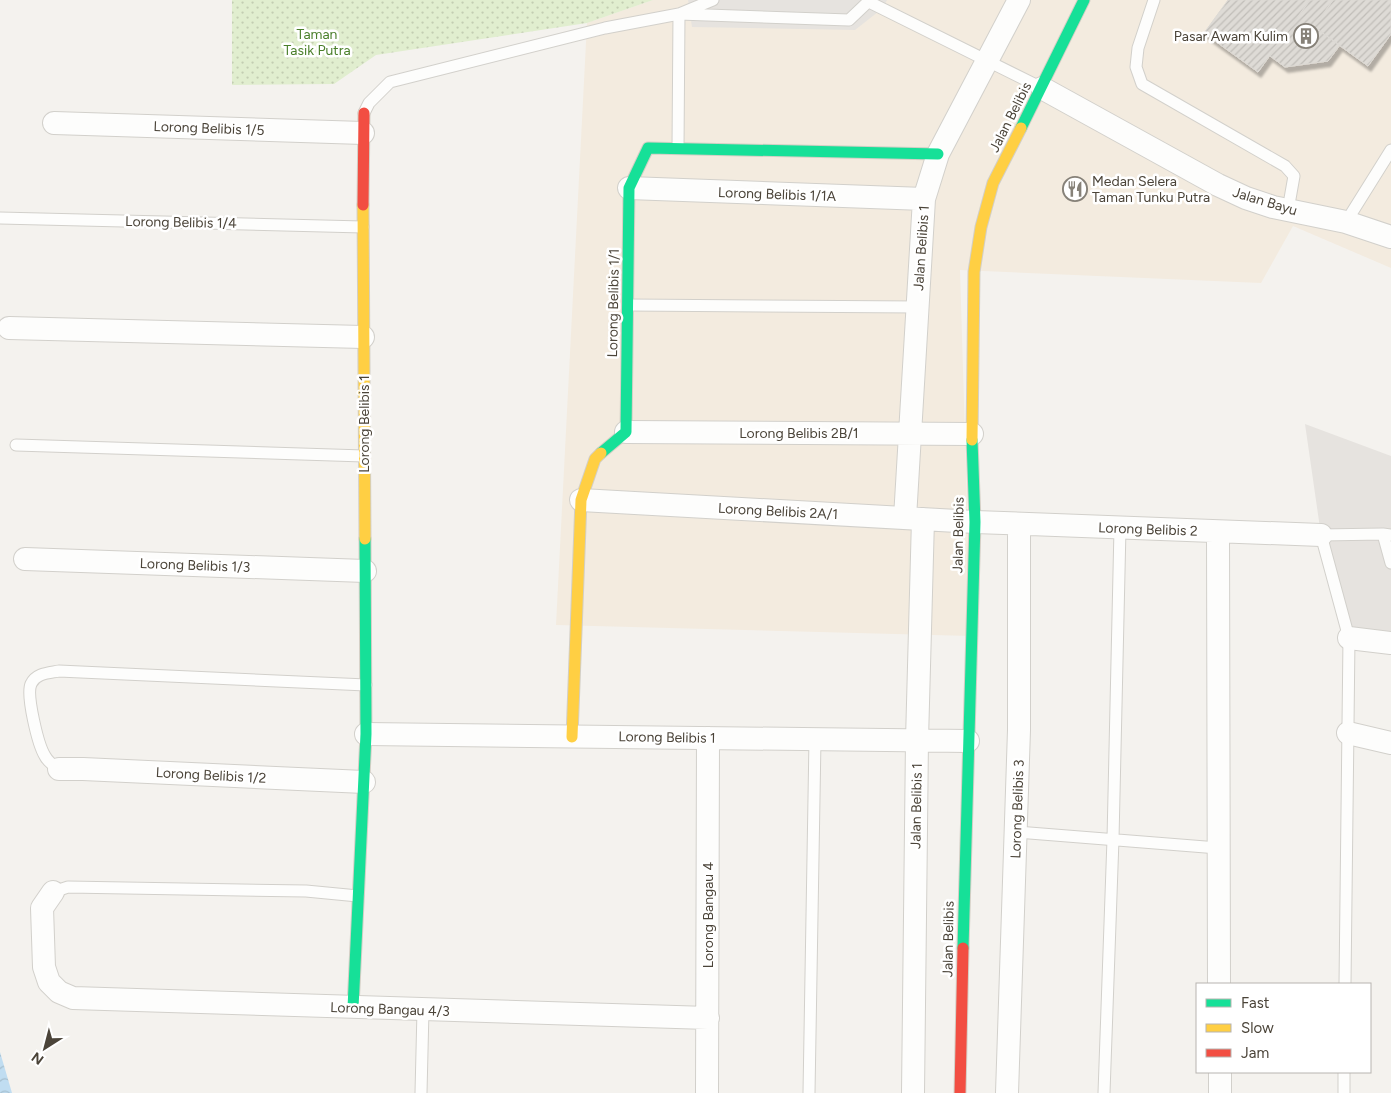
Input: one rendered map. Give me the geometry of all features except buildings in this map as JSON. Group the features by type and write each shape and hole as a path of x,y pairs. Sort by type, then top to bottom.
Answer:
{"street":[{"name":"Jalan Belibis 1","path":"913,1093 917,740 914,519 910,434 924,199 938,154 1019,0"},
{"name":"Jalan Belibis","path":"960,1093 975,522 972,434 974,272 981,227 993,183 1042,88 1084,0"},
{"name":"Jalan Bayu","path":"1042,88 1218,185 1246,198 1288,210 1346,222 1391,237"},
{"name":"Lorong Belibis 1/5","path":"54,123 364,123"},
{"name":"Lorong Belibis 1","path":"353,1008 366,734 363,338 364,123"},
{"name":"Lorong Belibis 1/1","path":"626,432 629,188 648,148 938,154"},
{"name":"Lorong Belibis 1/1A","path":"629,188 924,199"},
{"path":"9,328 363,338"},
{"name":"Lorong Belibis 2B/1","path":"626,432 972,434"},
{"path":"572,737 581,500 595,459 626,432"},
{"name":"Lorong Belibis 2A/1","path":"581,500 975,522"},
{"name":"Lorong Belibis 2","path":"975,522 1321,535"},
{"name":"Lorong Belibis 3","path":"1007,1093 1019,730 1018,524"},
{"path":"1218,532 1219,983"},
{"name":"Lorong Belibis 1/3","path":"25,559 365,571"},
{"path":"1349,638 1391,643"},
{"path":"1348,733 1391,744"},
{"name":"Lorong Belibis 1","path":"366,734 968,741"},
{"name":"Lorong Bangau 4","path":"708,738 708,1018 710,1092"},
{"name":"Lorong Belibis 1/2","path":"59,770 93,769 364,782"},
{"name":"Lorong Bangau 4/3","path":"53,892 42,908 44,967 49,982 59,992 73,998 708,1018"},
{"path":"1220,1073 1220,1093"}],"lane":[{"path":"364,123 369,103 390,82 605,28 679,14 713,0"},
{"path":"1154,0 1138,48 1136,67 1142,84 1285,166 1294,176 1288,210"},
{"path":"679,14 849,20 869,1 1042,88"},
{"path":"678,149 679,14"},
{"path":"1346,222 1391,150"},
{"name":"Lorong Belibis 1/4","path":"0,218 363,227"},
{"path":"628,305 918,307"},
{"path":"16,445 364,456"},
{"path":"1104,1093 1113,839 1120,528"},
{"path":"1345,983 1349,638 1321,535 1387,534 1391,563"},
{"path":"59,770 45,756 37,733 30,696 31,684 38,676 59,671 366,685"},
{"path":"809,1093 815,739"},
{"path":"1016,832 1218,848"},
{"path":"53,892 68,887 306,891 358,896"},
{"path":"421,1093 423,1010"},
{"path":"1344,1073 1344,1093"}],"shaded area":[{"path":"653,0 1391,0 1391,268 1293,226 1261,283 960,270 971,636 556,625 587,23"},
{"path":"688,0 887,0 883,8 855,30 692,27"},
{"path":"1305,424 1391,456 1391,643 1349,638 1321,535"}],"green space":[{"name":"Taman Tasik Putra","path":"232,0 653,0 587,23 376,55 334,84 232,85"}],"water":[{"path":"0,1052 12,1093 0,1093"}],"traffic: fast":[{"path":"1021,128 1084,0"},
{"path":"601,453 626,432 629,188 648,148 938,154"},
{"path":"963,948 975,522 972,440"},
{"path":"353,1008 366,734 365,539"}],"traffic: slow":[{"path":"972,440 974,272 981,227 993,183 1021,128"},
{"path":"363,205 365,539"},
{"path":"572,737 581,500 595,459 601,453"}],"traffic: jam":[{"path":"363,205 364,113"},
{"path":"960,1093 963,948"}],"place":[{"name":"Pasar Awam Kulim","path":"1306,36"},
{"name":"Medan Selera Taman Tunku Putra","path":"1075,189"}]}
